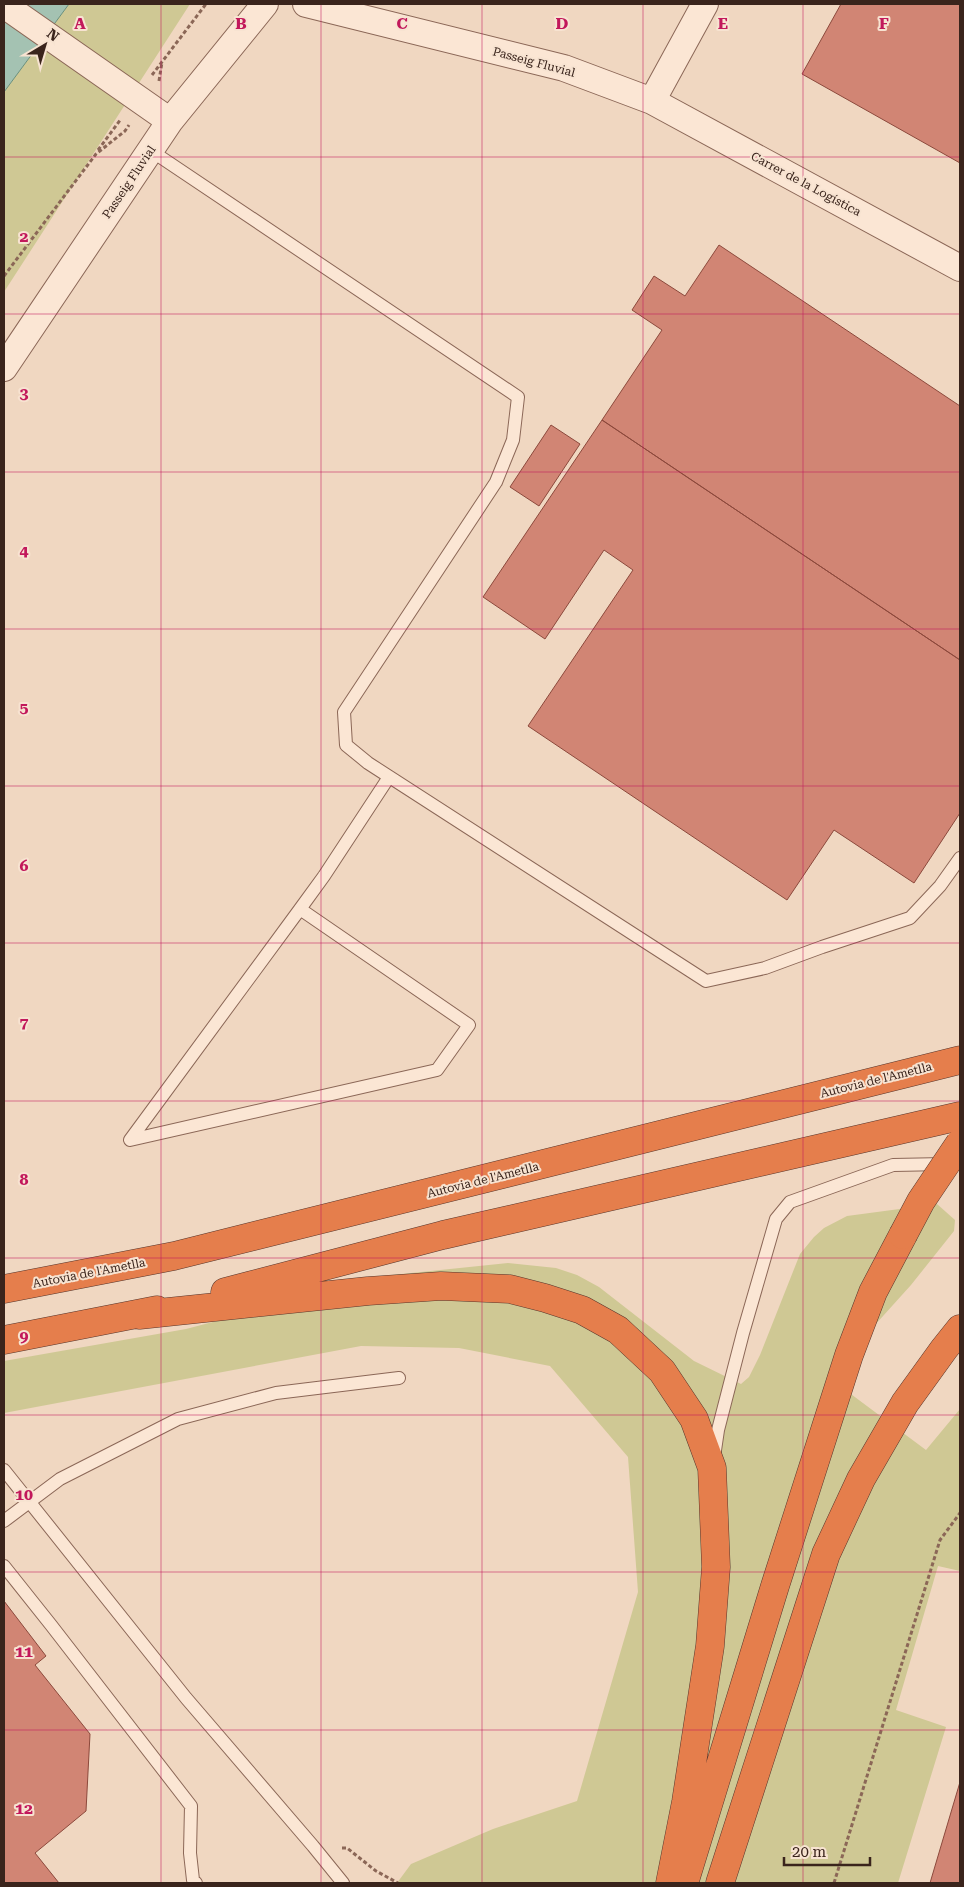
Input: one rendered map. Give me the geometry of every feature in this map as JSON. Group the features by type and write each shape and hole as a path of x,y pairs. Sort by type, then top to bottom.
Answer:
{"highway":[{"name":"Autovia de l'Ametlla","path":"4,1289 174,1256 960,1060"},
{"path":"4,1340 139,1315 443,1235 960,1116"},
{"path":"684,1883 775,1586 849,1355 873,1292 903,1234 921,1201 960,1143"},
{"path":"139,1315 368,1290 441,1286 510,1290 545,1298 582,1310 618,1330 662,1371 694,1419 712,1468 716,1567 710,1646 686,1802 670,1883"},
{"path":"720,1883 826,1554 861,1479 900,1412 960,1329"}],"street":[{"path":"4,4 170,121"},
{"name":"Passeig Fluvial","path":"4,368 170,121 265,4"},
{"name":"Passeig Fluvial","path":"306,4 564,68 652,101"},
{"path":"652,101 705,4"},
{"name":"Carrer de la Logística","path":"652,101 960,268"}],"lane":[{"path":"150,150 518,397 513,440 496,482 344,712 346,745 389,777 706,981 766,968 910,918 940,886 960,858"},
{"path":"300,909 469,1025 437,1070 130,1140 324,876 389,777"},
{"path":"712,1468 718,1430 743,1333 776,1220 780,1214 790,1202 893,1165 960,1164"},
{"path":"4,1521 60,1479 178,1419 276,1392 399,1378"},
{"path":"4,1470 186,1698 314,1846 343,1883"},
{"path":"4,1566 191,1806 190,1853 195,1882"}],"path":[{"path":"4,276 96,154 132,95 206,4"},
{"path":"96,154 125,130"},
{"path":"834,1883 940,1540 960,1513"},
{"path":"314,1846 347,1848 376,1870 398,1883"}],"shaded area":[{"path":"7,4 69,4 4,92 4,9"},
{"path":"69,4 190,4 4,292 4,92"},
{"path":"937,1204 955,1220 954,1231 911,1285 828,1377 926,1450 960,1409 960,1571 938,1566 896,1710 946,1727 898,1883 397,1883 411,1864 493,1829 577,1801 638,1592 628,1457 550,1366 459,1348 361,1346 4,1413 4,1361 186,1329 392,1275 508,1263 556,1268 577,1275 599,1287 694,1361 741,1384 749,1377 760,1355 800,1254 814,1237 824,1228 847,1216"}],"building":[{"path":"841,4 960,4 960,163 802,74"},
{"path":"719,245 960,406 960,660 602,420 662,330 632,310 654,276 685,296"},
{"path":"602,420 960,660 960,813 914,883 834,830 787,900 528,726 633,570 604,550 545,639 483,597"},
{"path":"551,425 580,444 539,506 510,487"},
{"path":"4,1601 46,1656 35,1665 90,1734 86,1811 35,1853 59,1883 4,1883"},
{"path":"960,1782 960,1883 930,1883"}]}
